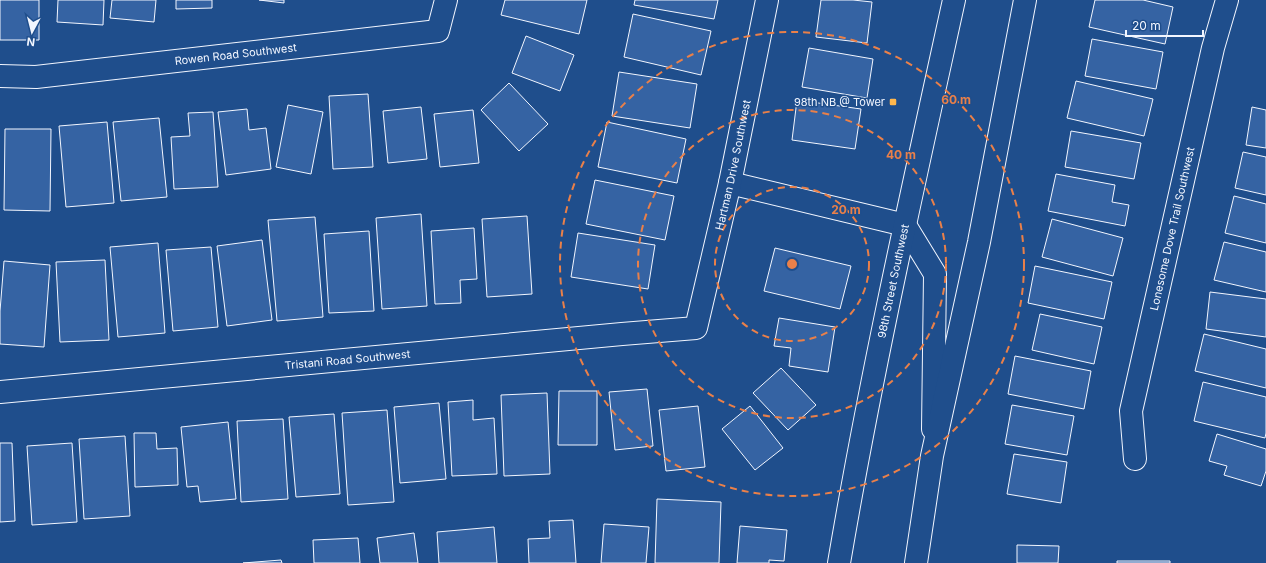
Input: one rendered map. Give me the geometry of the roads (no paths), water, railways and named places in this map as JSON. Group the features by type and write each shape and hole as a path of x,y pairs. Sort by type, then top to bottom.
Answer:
{"street":[{"name":"Rowen Road Southwest","path":"0,76 36,77 438,32 446,0"},
{"name":"Hartman Drive Southwest","path":"696,328 730,182 767,0"},
{"name":"98th Street Southwest","path":"839,563 905,225 954,0"},
{"path":"916,563 932,456 980,242 1025,0"},
{"name":"Lonesome Dove Trail Southwest","path":"1135,459 1131,411 1213,48 1227,0"},
{"path":"730,182 905,225 935,274 932,456"},
{"name":"Tristani Road Southwest","path":"0,392 696,328"}],"place":[{"name":"98th NB @ Tower","path":"893,102"}]}
